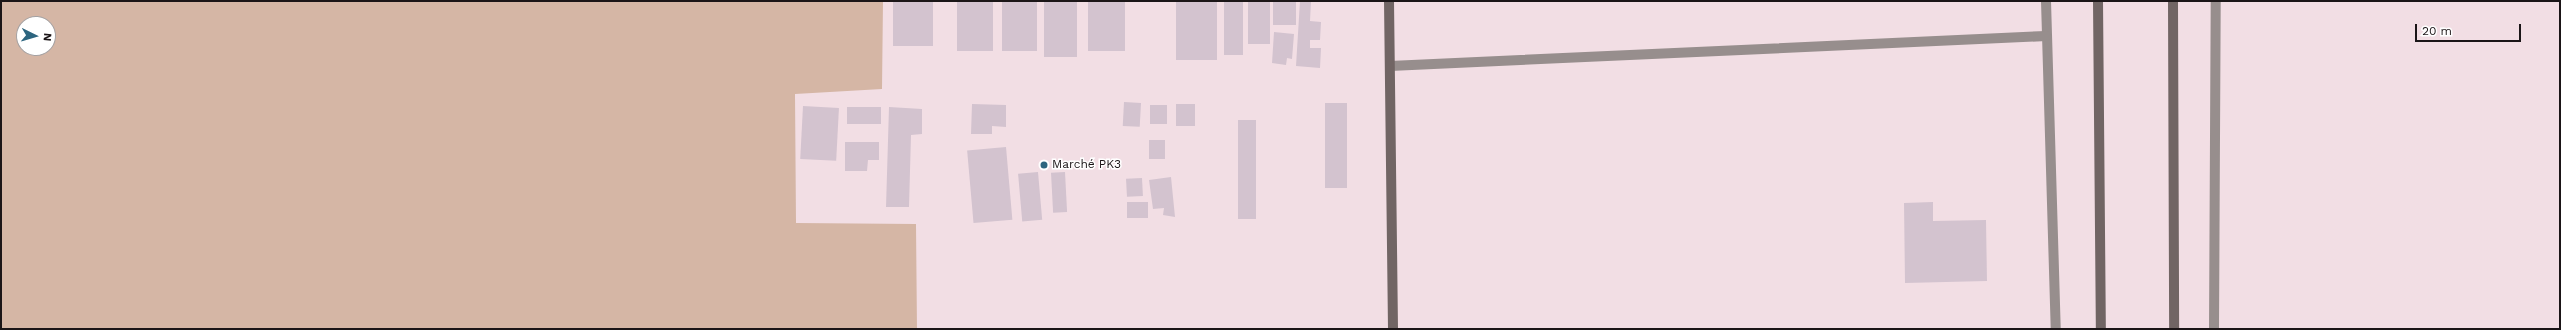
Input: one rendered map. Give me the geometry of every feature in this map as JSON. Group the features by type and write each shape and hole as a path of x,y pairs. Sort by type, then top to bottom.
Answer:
{"street":[{"path":"1389,1 1393,329"},
{"path":"2046,1 2056,329"},
{"path":"2098,1 2101,329"},
{"path":"2173,1 2174,329"},
{"path":"2214,329 2216,1"},
{"path":"1390,66 2046,36"}],"shaded area":[{"path":"1,1 883,1 882,89 795,94 796,223 916,224 917,329 1,329"}],"building":[{"path":"893,1 933,1 933,46 893,46"},
{"path":"957,1 993,1 993,51 957,51"},
{"path":"1002,1 1037,1 1037,51 1002,51"},
{"path":"1044,1 1077,1 1077,57 1044,57"},
{"path":"1088,1 1125,1 1125,51 1088,51"},
{"path":"1176,1 1217,1 1217,60 1176,60"},
{"path":"1224,1 1243,1 1243,55 1224,55"},
{"path":"1248,1 1270,1 1270,44 1248,44"},
{"path":"1273,1 1296,1 1296,25 1273,25"},
{"path":"1300,1 1311,1 1310,21 1321,22 1320,40 1310,40 1310,48 1321,48 1320,68 1296,66"},
{"path":"1274,32 1294,34 1292,59 1287,58 1286,65 1272,63"},
{"path":"1124,102 1141,103 1140,127 1123,126"},
{"path":"1325,103 1347,103 1347,188 1325,188"},
{"path":"972,104 1006,105 1006,127 992,126 992,134 971,134"},
{"path":"1176,104 1195,104 1195,126 1176,126"},
{"path":"1150,105 1167,105 1167,124 1150,124"},
{"path":"803,106 839,108 836,161 800,159"},
{"path":"847,107 881,107 881,124 847,124"},
{"path":"889,107 922,109 922,134 911,135 909,207 886,207"},
{"path":"1238,120 1256,120 1256,219 1238,219"},
{"path":"1149,140 1165,140 1165,159 1149,159"},
{"path":"845,142 879,142 879,160 868,160 867,171 845,171"},
{"path":"1006,147 1012,220 974,223 967,150"},
{"path":"1038,172 1042,220 1022,222 1018,174"},
{"path":"1065,172 1067,212 1053,213 1051,173"},
{"path":"1171,177 1175,217 1163,215 1164,208 1153,209 1149,180"},
{"path":"1142,178 1143,196 1127,197 1126,179"},
{"path":"1127,202 1148,202 1148,218 1127,218"},
{"path":"1933,202 1933,221 1986,220 1987,281 1905,283 1904,203"}],"place":[{"name":"Marché PK3","path":"1044,165"}]}
